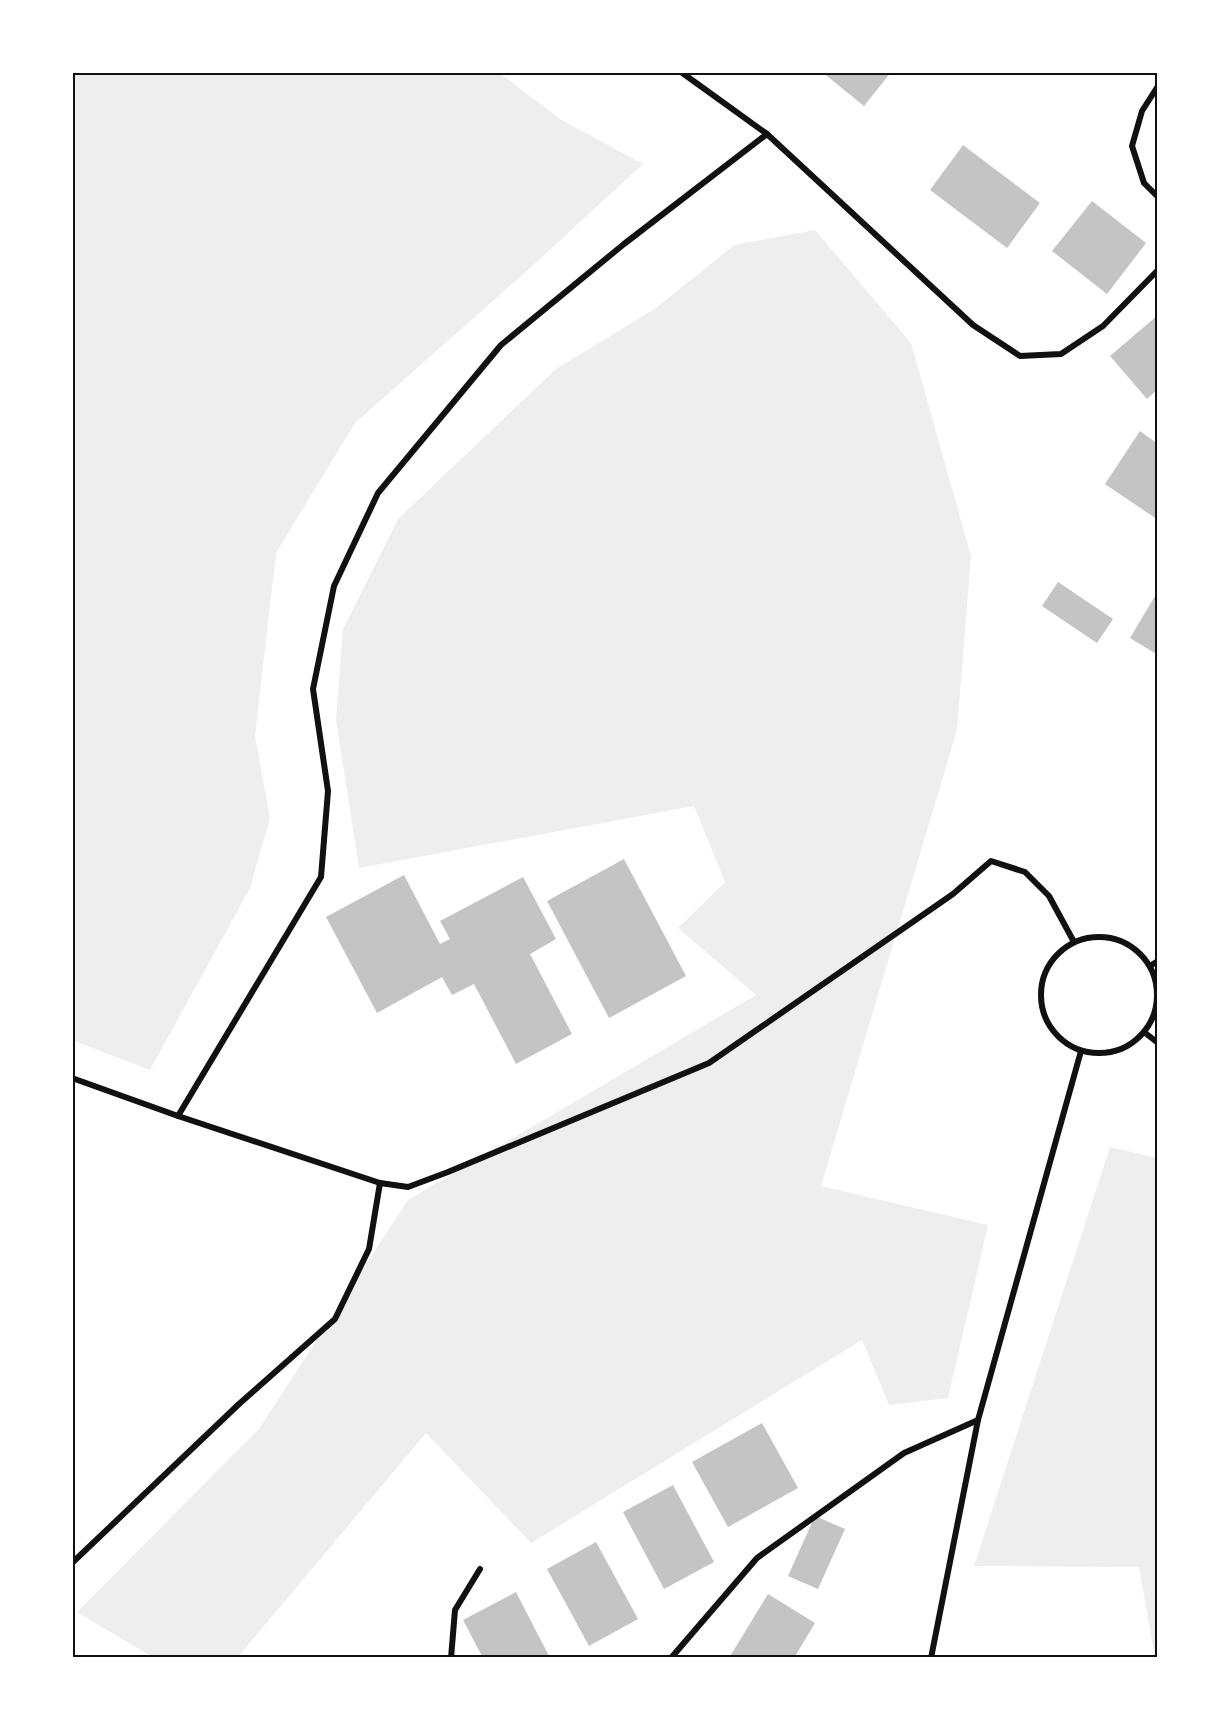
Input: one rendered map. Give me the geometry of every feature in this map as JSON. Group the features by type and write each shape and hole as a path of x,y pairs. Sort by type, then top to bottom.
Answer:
{"street":[{"path":"681,72 768,135 973,325 1020,356 1061,354 1103,326 1158,270"},
{"path":"1158,86 1142,111 1132,146 1144,183 1158,197"},
{"path":"178,1116 321,877 328,791 313,689 334,586 378,493 501,345 624,244 768,135"},
{"path":"72,1078 380,1184 408,1187 709,1063 952,894 991,861 1025,872 1049,896 1074,942"},
{"path":"1091,937 1108,938 1125,943 1139,953 1150,966 1156,983 1157,1000 1153,1017 1144,1032 1131,1044 1115,1051 1098,1053 1081,1051 1066,1043 1053,1031 1045,1016 1041,999 1042,981 1049,965 1060,952 1074,942 1091,937"},
{"path":"1150,966 1158,962"},
{"path":"1144,1032 1158,1043"},
{"path":"931,1658 978,1420 1081,1051"},
{"path":"72,1563 239,1404 334,1319 369,1249 380,1184"},
{"path":"670,1658 757,1558 904,1453 978,1420"},
{"path":"451,1658 454,1611 480,1569"}],"shaded area":[{"path":"72,72 498,72 560,119 643,164 355,423 276,553 255,736 270,818 250,888 150,1070 72,1040"},
{"path":"815,230 911,343 971,556 957,730 821,1186 988,1225 948,1398 889,1405 862,1340 531,1543 426,1433 237,1658 154,1658 77,1612 259,1429 408,1200 756,995 678,928 725,882 694,806 359,868 336,720 343,629 398,519 556,369 656,308 734,245"},
{"path":"1110,1147 1158,1158 1158,1658 1155,1658 1139,1567 974,1566"}],"building":[{"path":"822,72 891,72 864,106"},
{"path":"963,145 1040,203 1007,248 930,190"},
{"path":"1092,201 1146,243 1107,294 1052,251"},
{"path":"1158,315 1158,389 1147,399 1110,356"},
{"path":"1140,431 1158,444 1158,520 1105,484"},
{"path":"1058,582 1113,619 1097,643 1042,606"},
{"path":"1158,591 1158,655 1130,638"},
{"path":"624,859 686,976 609,1018 547,901"},
{"path":"404,875 440,944 450,939 440,921 523,877 556,939 530,954 572,1034 516,1064 474,984 452,995 442,977 377,1013 326,917"},
{"path":"762,1423 798,1488 728,1527 692,1462"},
{"path":"673,1485 714,1562 664,1589 623,1512"},
{"path":"815,1516 845,1529 818,1589 788,1576"},
{"path":"596,1542 638,1619 589,1646 547,1569"},
{"path":"516,1592 550,1658 483,1658 463,1620"},
{"path":"768,1594 815,1623 794,1658 729,1658"}]}
